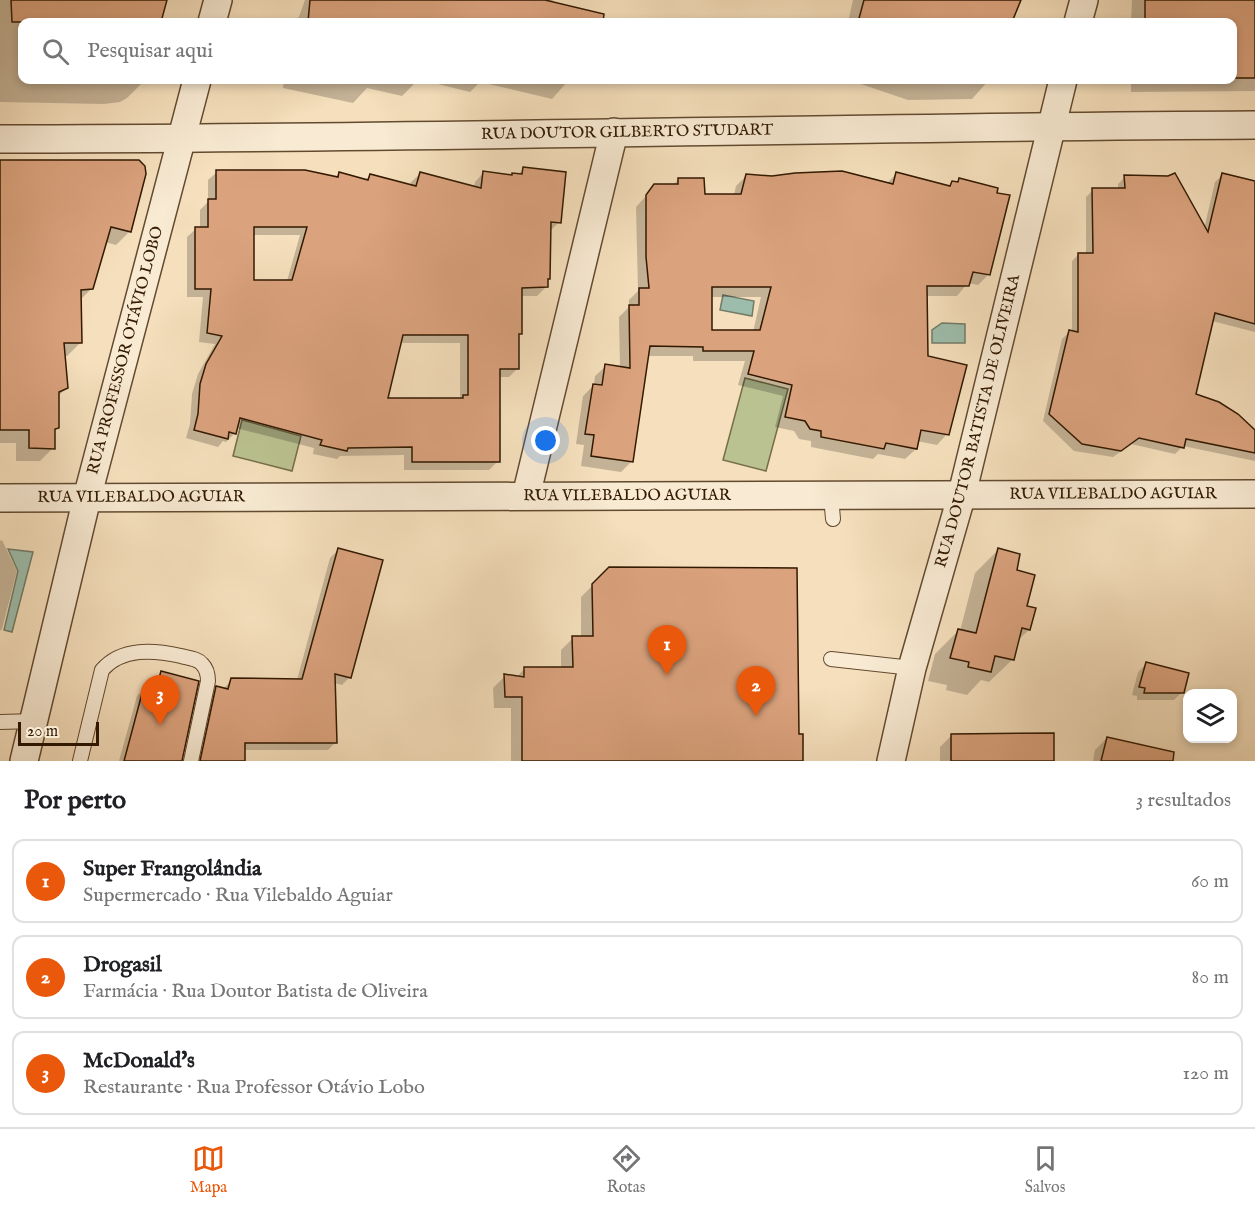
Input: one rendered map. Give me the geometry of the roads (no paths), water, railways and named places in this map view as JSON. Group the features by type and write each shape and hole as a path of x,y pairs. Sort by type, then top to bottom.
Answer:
{"street":[{"path":"213,18 218,0"},
{"path":"1079,18 1084,0"},
{"name":"RUA PROFESSOR OTÁVIO LOBO","path":"24,761 87,498 196,84"},
{"name":"RUA DOUTOR BATISTA DE OLIVEIRA","path":"891,761 912,668 962,494 1062,84"},
{"name":"RUA DOUTOR GILBERTO STUDART","path":"0,139 181,139 1255,125"},
{"path":"526,496 614,132"},
{"name":"RUA VILEBALDO AGUIAR","path":"0,498 526,496 832,508 962,494 1255,494"}],"lane":[{"path":"80,761 102,670 109,662 122,656 135,652 160,651 198,660 207,672 208,681 191,761"},
{"path":"831,659 912,668"},
{"path":"0,722 35,721"}],"place":[{"name":"Super Frangolândia","path":"667,675"},
{"name":"Drogasil","path":"756,716"},
{"name":"McDonald's","path":"160,725"}]}
